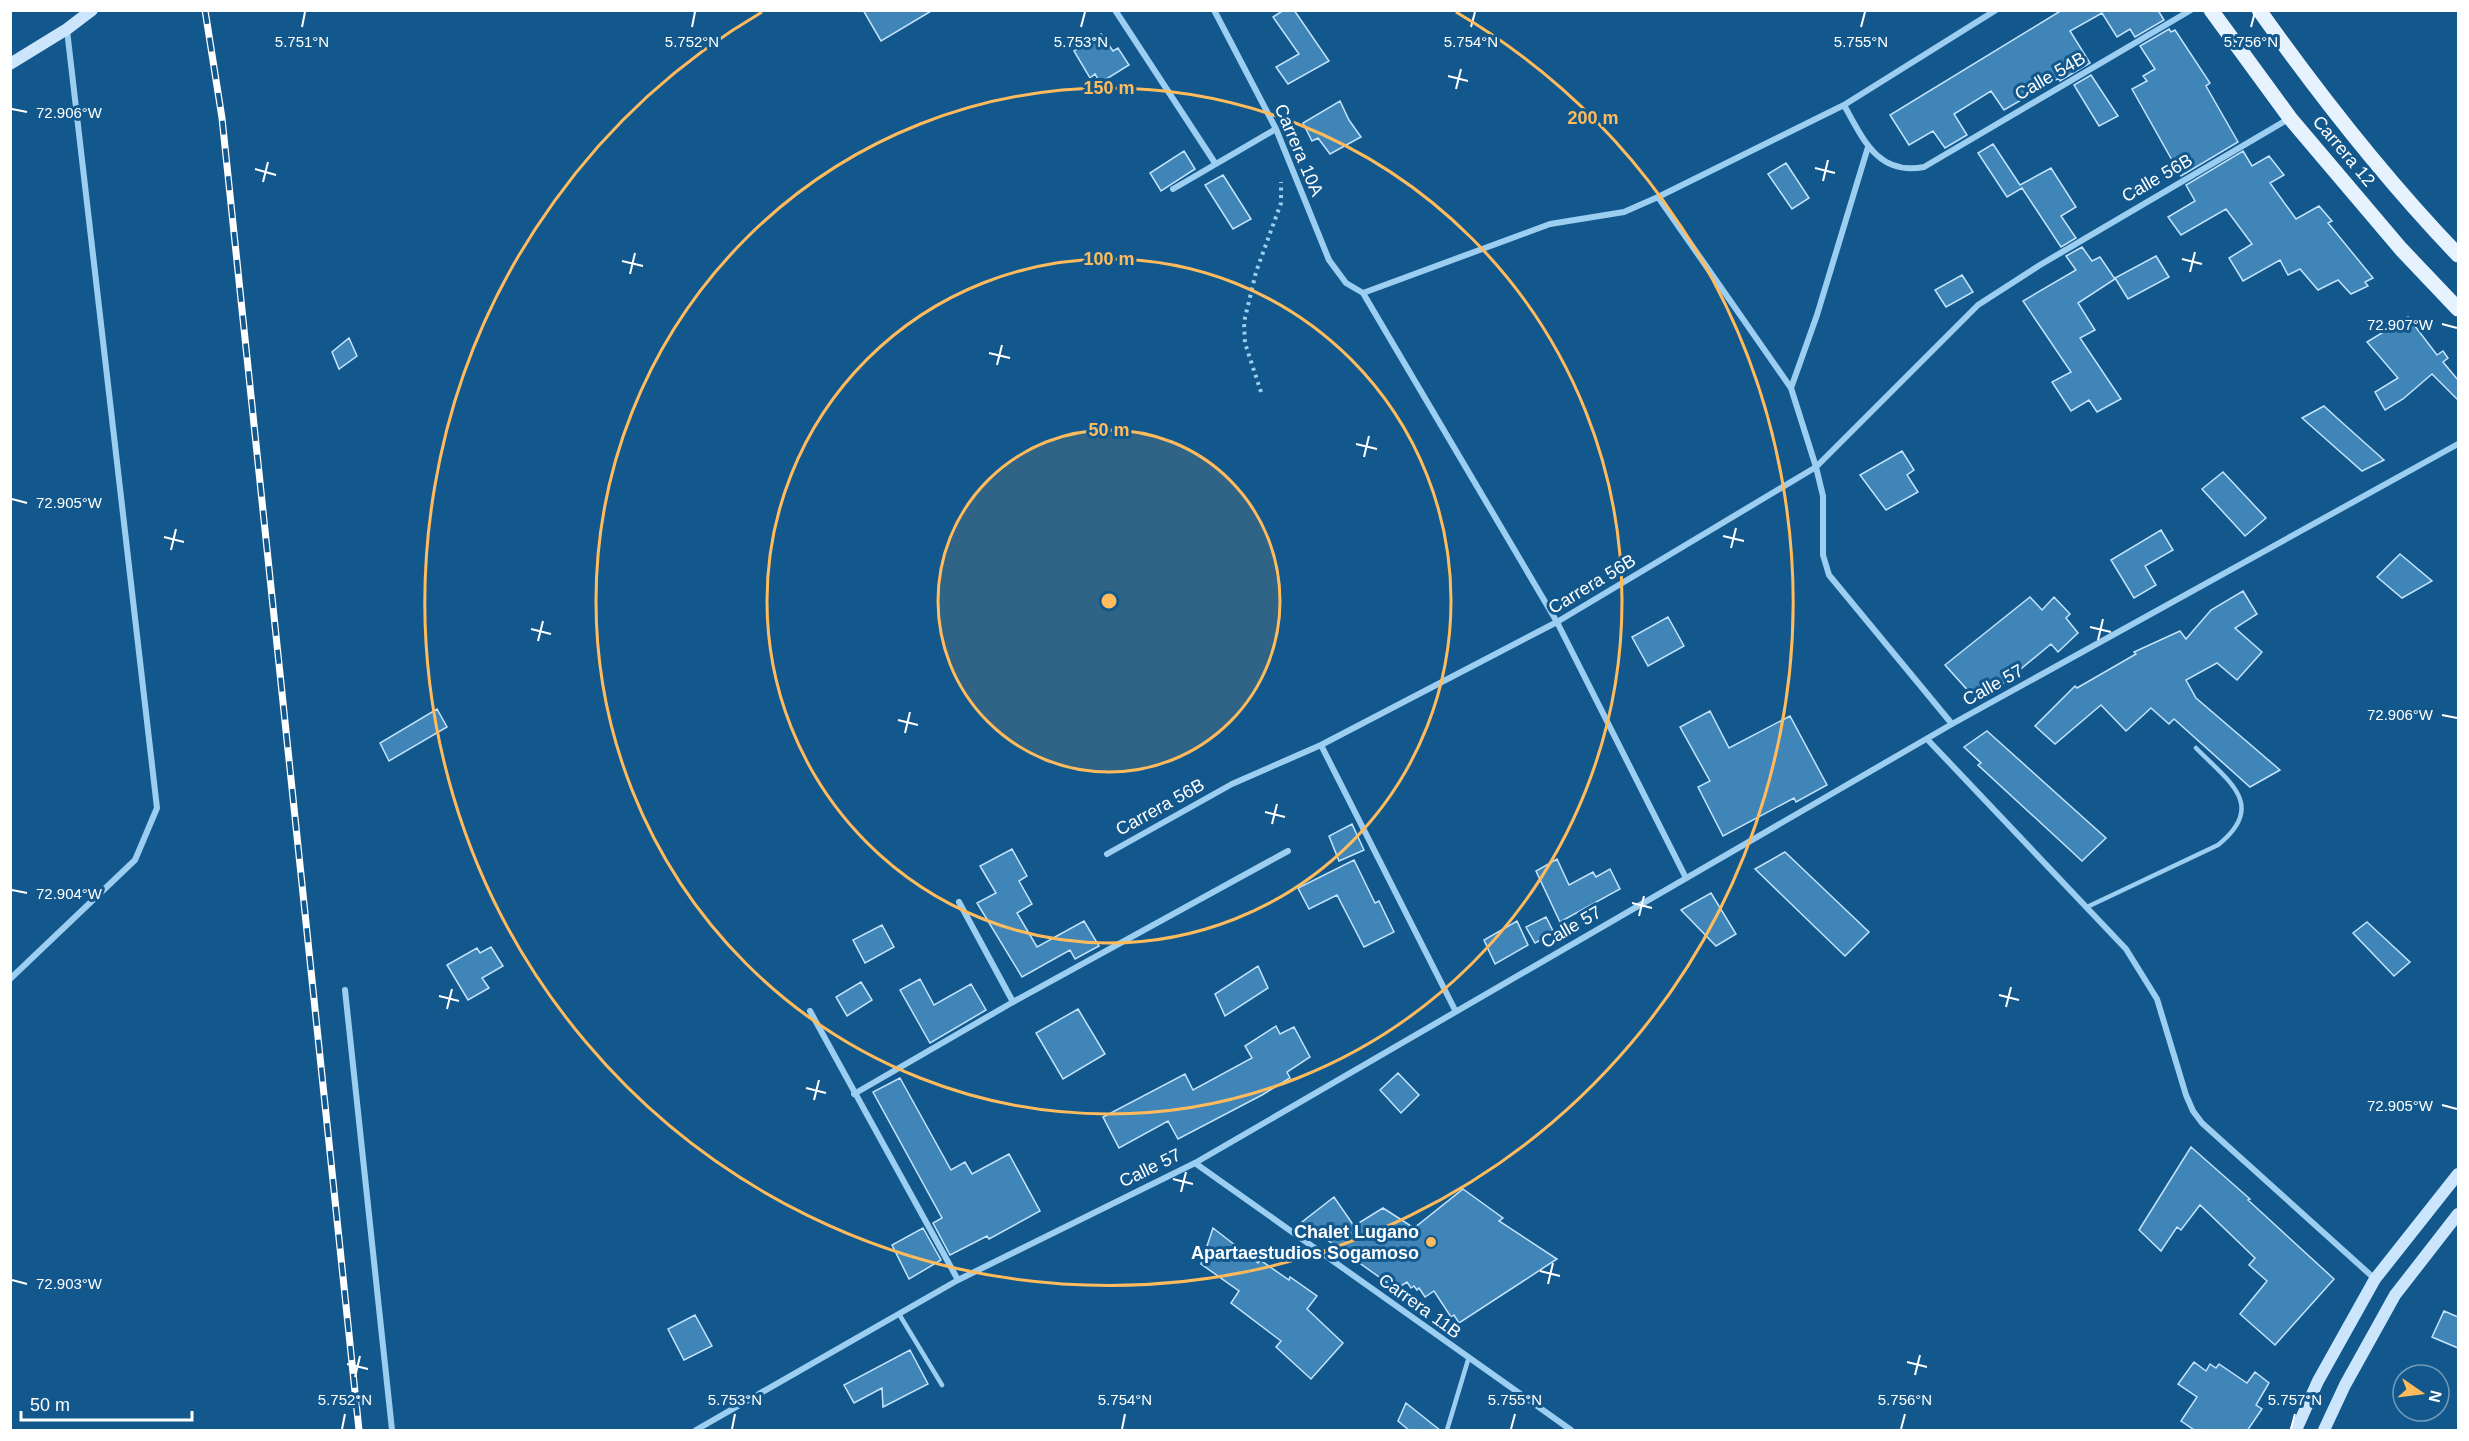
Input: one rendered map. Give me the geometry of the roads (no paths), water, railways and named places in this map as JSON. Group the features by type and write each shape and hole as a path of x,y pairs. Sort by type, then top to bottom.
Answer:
{"main road":[{"path":"10,64 67,29 92,10"},
{"name":"Carrera 12","path":"2211,10 2290,118 2402,249 2458,309"},
{"name":"Carrera 12","path":"2259,10 2319,94 2458,255"},
{"path":"2296,1431 2318,1381 2375,1279 2458,1174"},
{"path":"2324,1431 2345,1385 2395,1295 2458,1214"}],"street":[{"path":"1115,10 1215,163"},
{"name":"Carrera 10A","path":"1214,10 1276,129 1329,260 1346,283 1363,293"},
{"path":"1686,878 1557,622 1363,293 1550,224 1624,212 1658,197 1844,105 1996,10"},
{"name":"Calle 54B","path":"1868,147 1887,163 1908,170 1924,167 2191,10"},
{"path":"10,979 135,860 157,808 67,29"},
{"path":"1791,388 1817,315 1868,147 1844,105"},
{"name":"Calle 56B","path":"2040,265 2290,118"},
{"path":"1173,189 1276,129"},
{"path":"1658,197 1791,388 1823,496 1823,555 1829,575 1952,724"},
{"name":"Carrera 56B","path":"1107,854 1232,784 1321,745 1557,622 1816,467 1978,305 2040,265"},
{"name":"Calle 57","path":"696,1431 958,1280 1195,1162 1952,724 2458,444"},
{"path":"1927,739 2126,949 2157,999 2186,1095 2193,1111 2202,1123 2375,1279"},
{"path":"1321,745 1455,1010"},
{"path":"854,1094 1013,1002 1288,851"},
{"path":"959,902 1013,1002"},
{"path":"345,990 392,1431"},
{"path":"810,1011 958,1280"},
{"name":"Carrera 11B","path":"1195,1162 1571,1431"}],"lane":[{"path":"2087,907 2218,845 2234,832 2241,820 2242,806 2236,790 2196,748"},
{"path":"899,1314 942,1385"},
{"path":"1447,1431 1468,1359"}],"railway":[{"path":"205,10 222,118 359,1430"}],"place":[{"name":"Chalet Lugano Apartaestudios Sogamoso","path":"1431,1242"}]}
